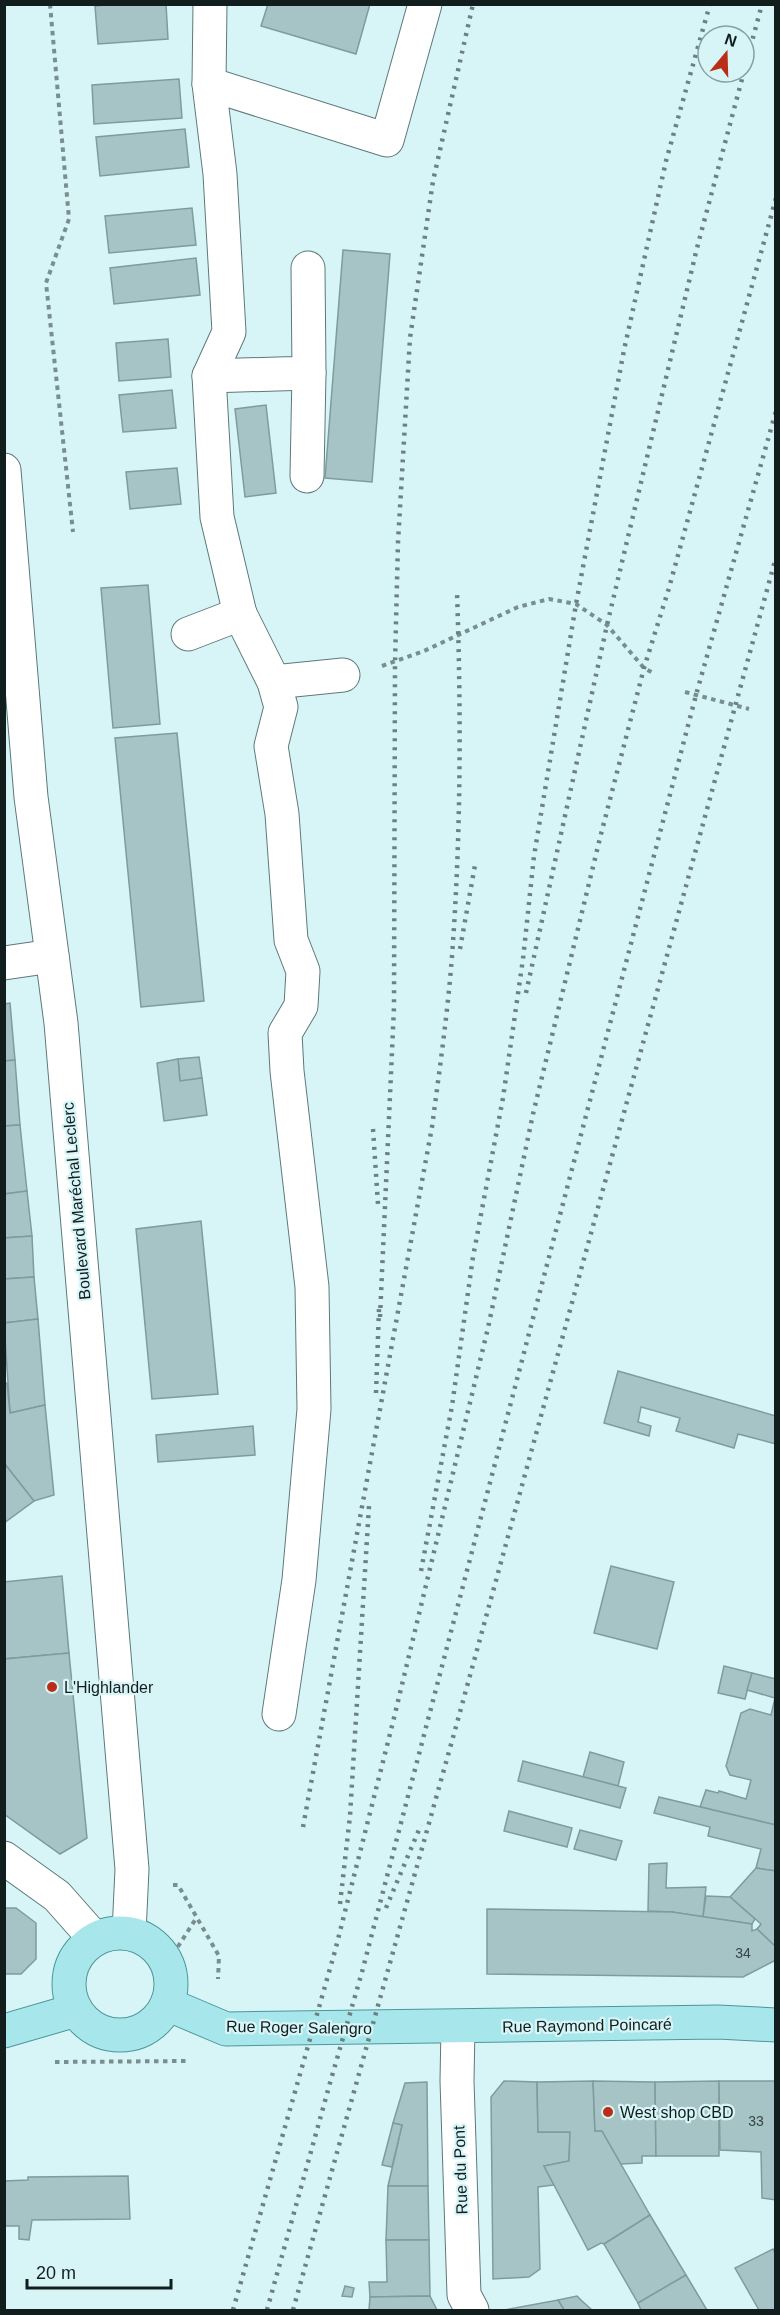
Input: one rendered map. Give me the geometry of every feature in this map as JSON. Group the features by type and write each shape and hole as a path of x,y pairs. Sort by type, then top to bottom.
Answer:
{"main road":[{"path":"129,1933 150,1942 162,1954 169,1970 171,1988 167,2004 158,2018 146,2028 131,2034 115,2035 99,2030 86,2022 76,2010 69,1994 69,1976 74,1959 85,1945 100,1936 129,1933"},
{"name":"Rue Roger Salengro","path":"167,2004 226,2029 399,2027"},
{"path":"4,2031 76,2010"},
{"name":"Rue Raymond Poincaré","path":"399,2027 718,2022 776,2025"}],"street":[{"path":"210,4 209,84 220,174 229,332 209,376 217,517 240,614 274,682 281,707 271,746 282,814 291,939 303,971 301,1006 285,1033 287,1071 312,1287 314,1409 298,1580 279,1714"},
{"path":"209,84 387,140 425,4"},
{"path":"308,268 308,476"},
{"path":"209,376 309,373"},
{"name":"Boulevard Maréchal Leclerc","path":"4,470 31,797 62,1035 131,1857 129,1933"},
{"path":"188,634 240,614"},
{"path":"274,682 343,675"},
{"path":"4,963 52,956"},
{"path":"4,1858 57,1896 95,1940"},
{"name":"Rue du Pont","path":"458,2027 457,2081 464,2295 472,2310"}],"path":[{"path":"50,4 69,219 46,283 73,532"},
{"path":"343,675 395,663 518,607 549,599 576,604 607,625 644,668 655,674"},
{"path":"685,692 749,710"},
{"path":"178,1886 219,1956 218,1977"},
{"path":"166,1964 197,1917"}],"building":[{"path":"166,4 168,39 98,44 95,6"},
{"path":"268,4 370,4 356,54 261,26"},
{"path":"179,79 182,118 94,124 92,85"},
{"path":"185,129 189,167 100,176 96,137"},
{"path":"192,208 196,245 109,253 105,216"},
{"path":"343,250 390,254 372,482 325,478"},
{"path":"196,258 200,295 114,304 110,268"},
{"path":"168,339 171,377 119,381 116,343"},
{"path":"172,390 176,428 123,432 119,395"},
{"path":"266,405 276,493 245,497 235,409"},
{"path":"177,468 181,504 130,509 126,472"},
{"path":"148,585 160,724 113,728 101,588"},
{"path":"177,733 204,1001 141,1007 115,738"},
{"path":"10,1003 15,1060 4,1061 4,1004"},
{"path":"199,1057 202,1078 180,1081 178,1059"},
{"path":"178,1059 180,1081 202,1078 207,1115 164,1121 157,1063"},
{"path":"15,1060 20,1125 4,1126 4,1061"},
{"path":"20,1125 27,1191 4,1194 4,1126"},
{"path":"27,1191 32,1236 4,1238 4,1194"},
{"path":"201,1221 218,1394 152,1399 136,1229"},
{"path":"32,1236 34,1277 4,1279 4,1238"},
{"path":"34,1277 38,1319 4,1323 4,1279"},
{"path":"38,1319 45,1405 10,1413 4,1323"},
{"path":"618,1371 776,1416 776,1444 738,1434 734,1448 676,1431 680,1418 641,1407 638,1422 651,1426 649,1436 604,1423"},
{"path":"7,1383 10,1413 45,1405 54,1495 34,1501 4,1463 4,1384"},
{"path":"253,1426 255,1455 158,1462 156,1435"},
{"path":"4,1463 34,1501 4,1523"},
{"path":"611,1566 674,1582 657,1649 594,1633"},
{"path":"62,1576 69,1653 4,1659 4,1582"},
{"path":"69,1653 87,1838 60,1854 4,1814 4,1659"},
{"path":"724,1666 752,1673 745,1699 718,1693"},
{"path":"752,1673 776,1679 776,1825 700,1807 706,1790 718,1793 719,1791 746,1799 751,1780 730,1775 726,1766 741,1713 750,1709 771,1715 775,1698 747,1690"},
{"path":"590,1752 624,1762 618,1786 583,1777"},
{"path":"523,1761 626,1788 620,1808 518,1781"},
{"path":"659,1797 776,1825 776,1871 756,1868 761,1849 708,1836 710,1827 654,1813"},
{"path":"509,1811 572,1828 567,1847 504,1831"},
{"path":"580,1830 622,1841 616,1860 574,1849"},
{"path":"667,1863 666,1888 706,1887 703,1917 648,1911 649,1864"},
{"path":"756,1868 776,1871 776,1947 757,1929 761,1924 730,1897"},
{"path":"706,1896 730,1897 755,1919 752,1924 703,1917"},
{"path":"4,1908 16,1908 36,1923 36,1959 21,1974 4,1974"},
{"path":"487,1909 672,1912 752,1924 752,1931 757,1929 776,1947 776,1960 743,1977 487,1974"},
{"path":"504,2081 537,2082 538,2132 570,2132 569,2161 544,2166 554,2185 538,2187 540,2269 529,2277 493,2279 491,2097"},
{"path":"593,2081 595,2131 602,2131 650,2215 604,2244 601,2243 588,2250 544,2166 569,2161 570,2132 538,2132 537,2082"},
{"path":"593,2081 655,2082 656,2156 642,2156 642,2163 621,2164 602,2131 595,2131"},
{"path":"719,2081 719,2156 656,2156 655,2082"},
{"path":"719,2081 776,2081 776,2200 762,2198 761,2152 720,2150"},
{"path":"427,2082 428,2186 388,2186 402,2125 393,2123 405,2083"},
{"path":"393,2123 402,2125 392,2167 382,2165"},
{"path":"128,2176 130,2219 32,2220 29,2240 19,2239 19,2226 4,2226 4,2181 28,2180 28,2177"},
{"path":"388,2186 428,2186 429,2240 386,2240"},
{"path":"650,2215 686,2275 638,2303 604,2244"},
{"path":"386,2240 429,2240 430,2296 370,2297 369,2282 387,2282"},
{"path":"773,2249 776,2254 776,2310 759,2310 735,2268"},
{"path":"686,2275 707,2310 641,2310 638,2303"},
{"path":"345,2286 354,2288 352,2297 342,2296"},
{"path":"430,2296 437,2310 369,2310 370,2297"},
{"path":"577,2296 592,2310 564,2310 558,2300"},
{"path":"558,2300 564,2310 504,2310"}],"railway":[{"path":"380,1317 394,1007 395,663 398,542 410,338 433,181 473,4"},
{"path":"421,1571 452,1406 473,1257 503,1098 523,959 534,856 576,604 624,350 666,161 710,4"},
{"path":"526,993 607,625 697,248 762,4"},
{"path":"233,2310 335,1951 393,1722 488,1328 533,1114 600,838 644,668 669,588 776,198"},
{"path":"267,2310 362,1972 696,695 776,411"},
{"path":"293,2310 457,1723 776,557"},
{"path":"303,1827 432,1127 444,1035 458,855 460,724 457,592"},
{"path":"460,949 475,865"},
{"path":"373,1129 378,1204"},
{"path":"376,1393 379,1309"},
{"path":"340,1904 350,1816 369,1506"},
{"path":"386,1908 421,1825"}],"place":[{"name":"L'Highlander","path":"52,1687"},
{"name":"West shop CBD","path":"608,2112"}]}
